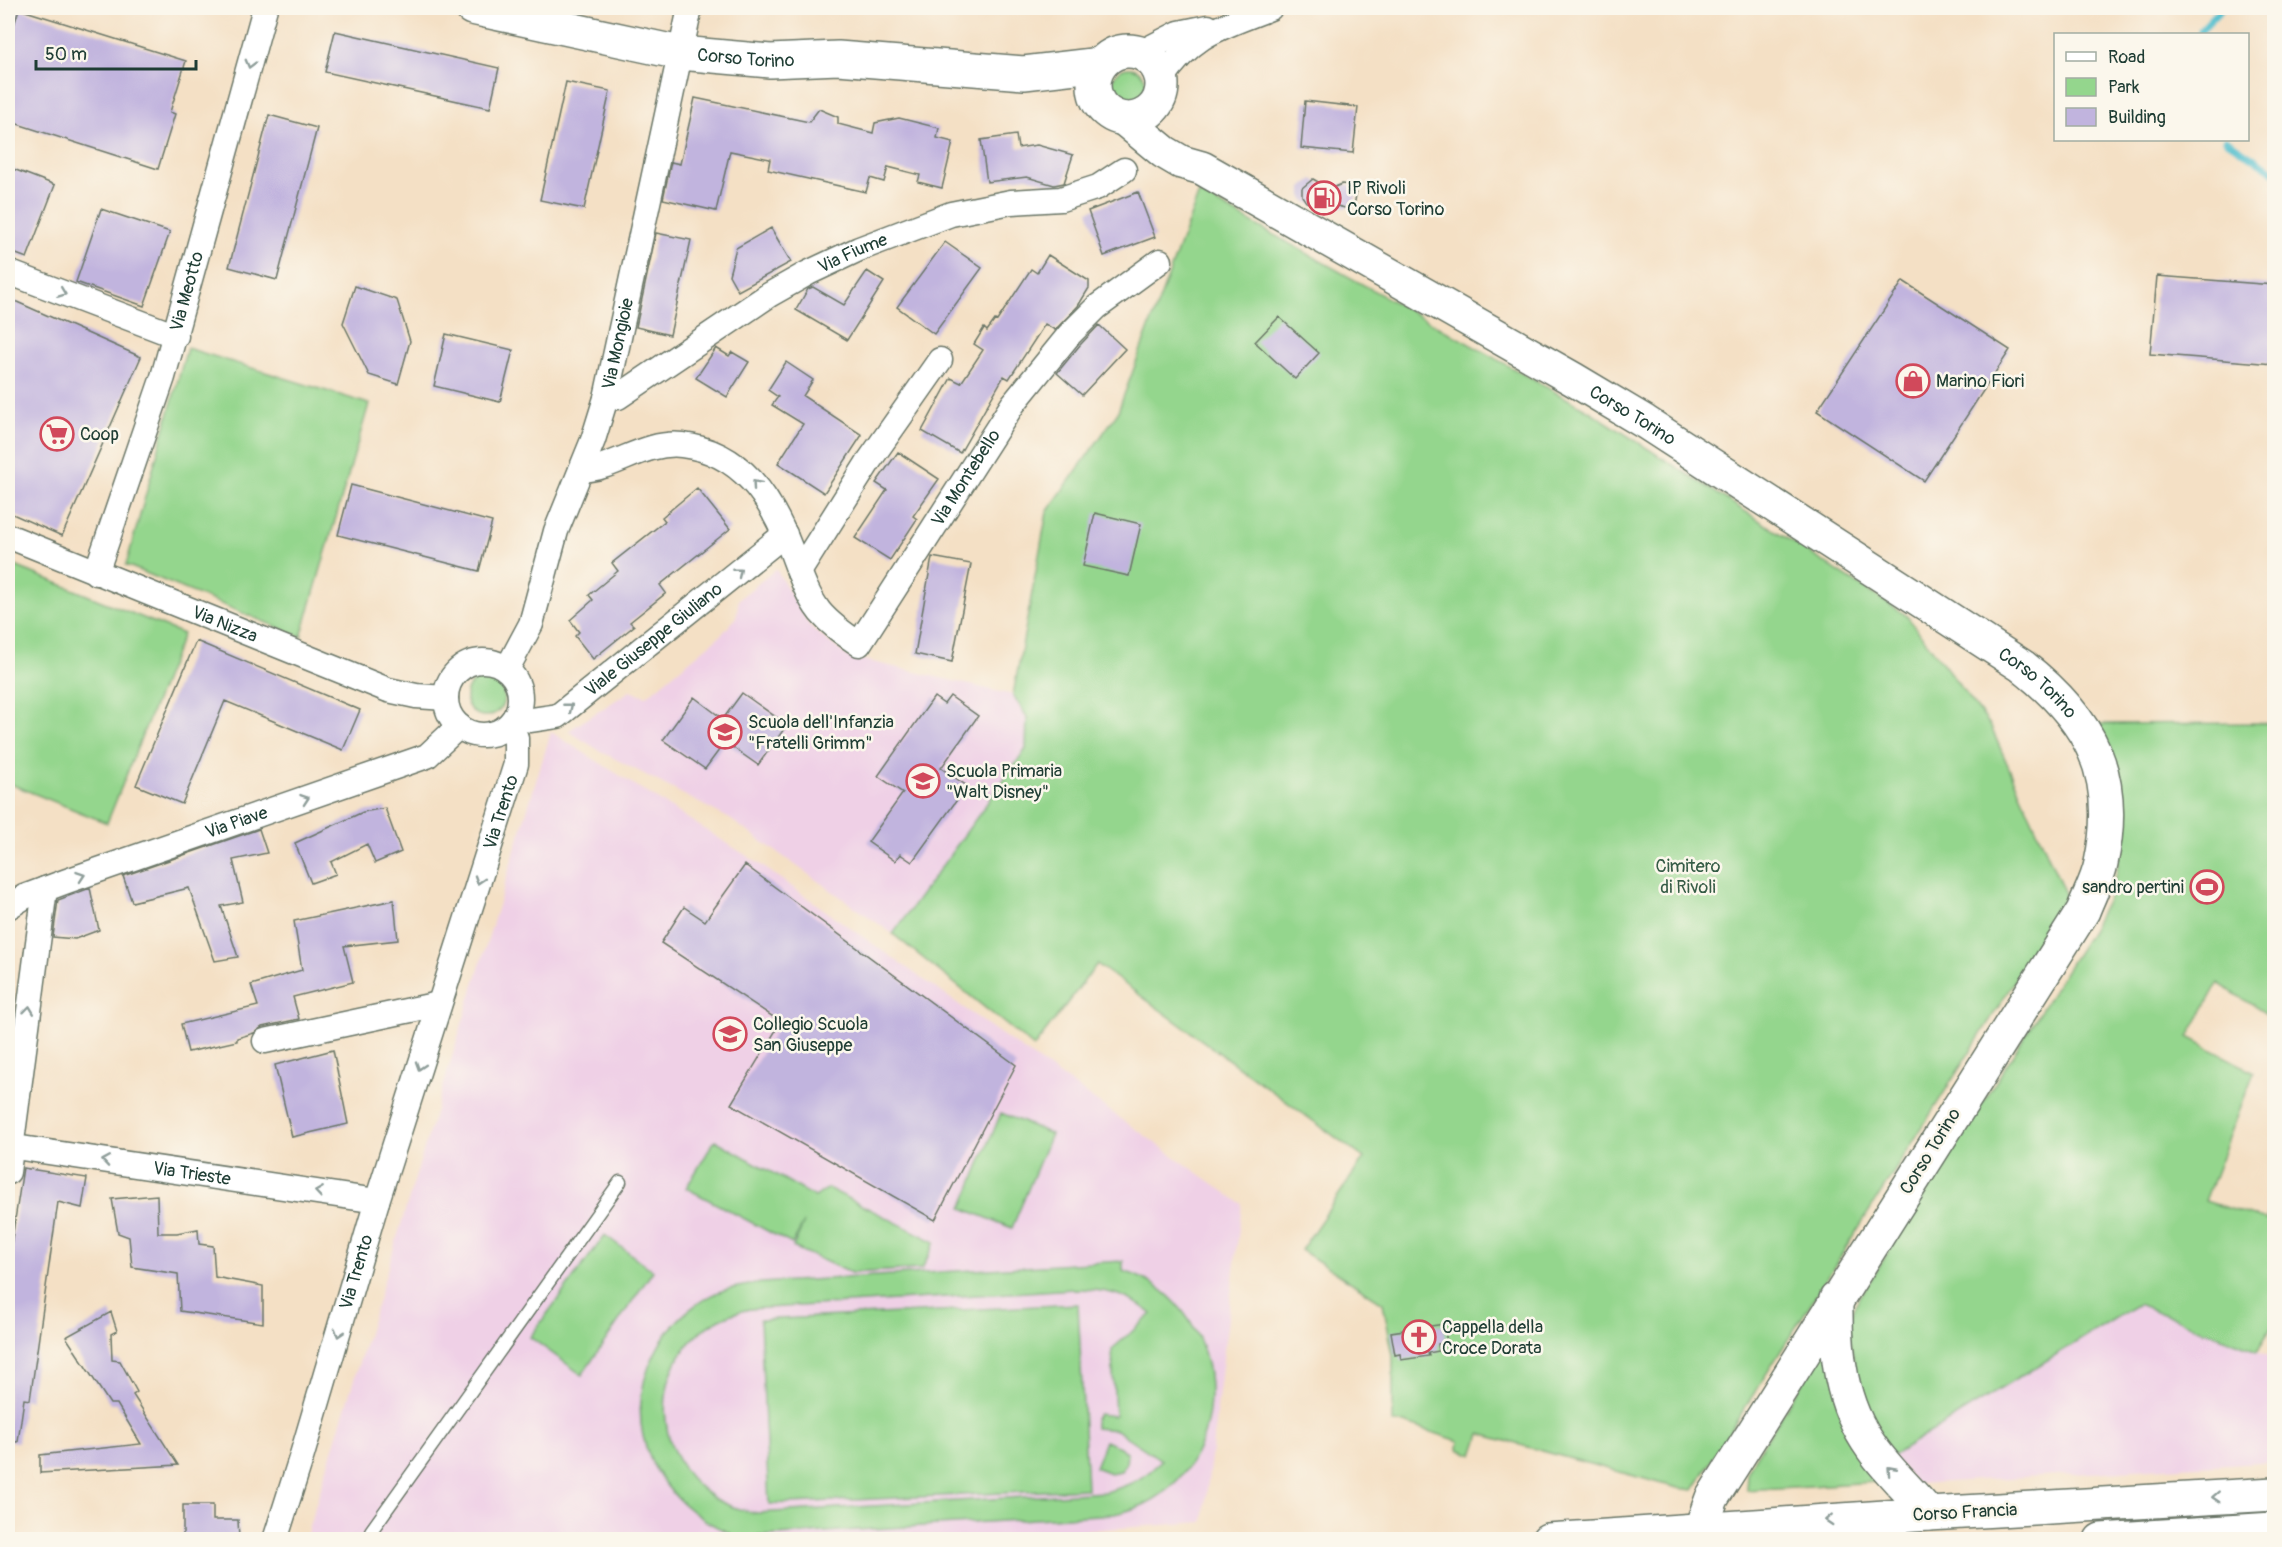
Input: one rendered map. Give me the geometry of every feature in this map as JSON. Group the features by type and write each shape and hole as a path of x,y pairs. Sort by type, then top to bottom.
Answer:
{"main road":[{"name":"Corso Torino","path":"472,8 680,53 770,61 838,58 1024,73 1101,64"},
{"path":"1120,52 1140,53 1152,60 1159,70 1161,89 1146,114 1124,119 1108,113 1096,97 1094,81 1101,64 1120,52"},
{"name":"Corso Torino","path":"1024,73 1096,97"},
{"name":"Corso Torino","path":"1161,89 1168,121 1202,168"},
{"name":"Corso Torino","path":"1124,119 1142,131 1164,152 1181,162 1202,168 1645,422 2022,666 2067,706 2085,731 2101,767 2106,801 2101,866 2083,911 1712,1498 1700,1534"},
{"path":"1836,1299 1835,1334 1839,1368 1846,1397 1856,1422 1872,1449 1929,1514"},
{"name":"Corso Francia","path":"1548,1539 1700,1534 1929,1514 2274,1494"},
{"path":"2101,1539 2274,1529"}],"street":[{"name":"Via Meotto","path":"96,573 176,336 265,8"},
{"name":"Via Mongioie","path":"507,669 531,624 556,531 593,440 606,398 690,8"},
{"path":"1140,53 1179,33 1223,25 1270,8"},
{"path":"1161,89 1188,47 1223,25"},
{"name":"Via Fiume","path":"606,398 618,397 769,295 808,273 859,249 951,214 1011,202 1062,199 1098,187 1124,170"},
{"name":"Via Montebello","path":"581,470 597,470 633,453 657,447 681,445 705,450 728,459 744,471 760,488 773,508 805,589 820,612 835,628 859,644 1012,404 1069,335 1097,307 1160,261"},
{"path":"8,272 176,336"},
{"path":"799,572 869,461 940,360"},
{"name":"Viale Giuseppe Giuliano","path":"512,720 558,716 785,534"},
{"name":"Via Nizza","path":"8,536 388,690 416,696 446,698"},
{"path":"473,662 497,663 507,669 519,687 520,698 512,720 500,731 489,734 468,732 459,726 451,717 446,698 453,676 462,667 473,662"},
{"name":"Via Trento","path":"275,1539 377,1200 516,764 516,738 512,720"},
{"name":"Via Piave","path":"8,907 45,889 427,756 459,726"},
{"path":"8,1172 9,1146 45,889"},
{"path":"265,1041 439,1004"},
{"name":"Via Trieste","path":"9,1146 377,1200"}],"lane":[{"path":"372,1539 371,1531 620,1182"}],"shaded area":[{"path":"776,569 811,628 847,656 1013,695 1028,717 1026,749 893,934 730,819 602,752 568,731 630,691 647,696 722,634 736,618 739,599"},
{"name":"Collegio Scuola San Giuseppe","path":"551,732 758,863 1242,1204 1203,1522 953,1540 305,1540"},
{"path":"2138,1304 2274,1358 2274,1461 1917,1484 1892,1456"}],"green space":[{"path":"1129,68 1141,73 1146,85 1141,97 1129,102 1117,97 1112,85 1117,73"},
{"name":"Cimitero di Rivoli","path":"1199,193 1591,412 1906,615 1990,725 2067,898 1693,1490 1678,1488 1480,1434 1473,1455 1458,1449 1459,1441 1404,1423 1393,1423 1393,1355 1383,1303 1301,1250 1364,1158 1097,964 1034,1047 893,934 1026,749 1027,717 1013,695 1047,512 1117,414"},
{"path":"187,348 369,404 301,637 126,565"},
{"path":"8,563 183,634 107,823 8,783"},
{"path":"485,678 498,684 504,697 498,710 485,716 472,710 466,697 472,684"},
{"path":"2274,723 2274,1019 2218,983 2188,1037 2254,1072 2205,1201 2266,1220 2274,1197 2274,1323 2257,1351 2138,1304 1892,1456 1862,1406 1848,1329 1853,1308 2091,931 2108,898 2117,872 2122,825 2094,724"},
{"path":"1001,1113 1051,1134 1012,1228 962,1208"},
{"path":"715,1140 815,1197 828,1188 935,1242 922,1269 851,1273 793,1247 804,1222 792,1244 686,1188"},
{"path":"605,1235 653,1271 582,1375 530,1337"},
{"path":"1123,1261 1123,1271 1162,1291 1189,1320 1205,1357 1210,1397 1203,1436 1185,1471 1155,1498 1114,1514 731,1538 730,1533 704,1520 682,1503 664,1483 651,1460 643,1435 640,1409 644,1381 655,1353 666,1334 680,1318 697,1304 716,1293 761,1283","holes":["1085,1289 1125,1297 1152,1314 1112,1349 1115,1416 1098,1414 1095,1419 1095,1428 1116,1430 1161,1460 1136,1481 1121,1487 1105,1492 757,1513 718,1500 690,1477 672,1447 665,1413 670,1379 685,1348 712,1324 750,1309"]},
{"path":"1078,1304 1087,1489 769,1504 760,1320"},
{"path":"1830,1338 1891,1481 1746,1490 1747,1474 1754,1459"},
{"path":"1105,1441 1120,1447 1127,1454 1126,1464 1121,1471 1110,1473 1095,1467"}],"building":[{"path":"19,9 186,61 170,112 175,114 158,169 8,121 8,45"},
{"path":"335,31 499,68 490,108 325,72"},
{"path":"566,82 610,91 584,209 540,200"},
{"path":"695,98 809,122 819,109 838,117 838,124 873,133 875,123 899,118 939,128 937,138 953,142 942,188 918,182 920,175 888,167 884,182 870,178 866,192 768,170 770,159 730,151 716,211 663,199 671,162 680,164"},
{"path":"1305,101 1358,107 1353,153 1301,148"},
{"path":"269,115 317,128 277,280 229,267"},
{"path":"1016,135 1018,148 1037,145 1073,155 1064,183 1054,185 1027,177 987,182 981,140"},
{"path":"8,167 55,185 27,258 8,251"},
{"path":"1313,179 1330,189 1342,184 1350,185 1356,194 1353,205 1345,208 1337,206 1329,197 1314,205 1306,202 1302,196 1302,188"},
{"path":"1138,192 1155,237 1104,256 1088,211"},
{"path":"101,209 170,232 144,306 76,282"},
{"path":"771,228 791,262 738,291 729,275 736,248"},
{"path":"656,233 691,240 670,335 636,327"},
{"path":"945,242 982,268 934,334 897,307"},
{"path":"1048,255 1089,281 1089,288 1078,306 1055,330 1045,324 1009,379 1004,376 960,453 922,431 951,378 961,383 983,350 974,344 984,328 987,331 995,320 997,321 1031,269 1037,273"},
{"path":"867,271 884,282 847,340 796,310 808,289 813,287 844,305"},
{"path":"2157,276 2274,285 2274,364 2150,354"},
{"name":"Marino Fiori","path":"1903,281 2010,350 1924,481 1817,411"},
{"path":"355,286 397,300 410,341 398,384 369,375 343,323"},
{"name":"Coop","path":"8,298 141,357 62,536 8,512"},
{"path":"1279,317 1319,353 1295,379 1255,342"},
{"path":"1099,325 1125,349 1082,395 1057,373"},
{"path":"446,334 513,350 500,402 434,386"},
{"path":"716,348 729,356 732,352 749,362 727,397 696,378"},
{"path":"786,362 813,380 803,396 862,435 824,493 778,463 803,424 772,405 778,397 768,390"},
{"path":"898,452 939,479 913,516 917,519 890,560 855,538 887,490 876,483"},
{"path":"351,485 492,522 479,571 338,535"},
{"path":"697,488 730,529 660,585 666,593 630,622 634,626 593,659 575,636 579,632 570,620 593,600 589,595 618,571 612,563 665,521 662,517"},
{"path":"1095,513 1141,524 1129,576 1083,566"},
{"path":"932,557 971,564 952,662 915,654"},
{"path":"196,641 360,710 343,750 225,701 182,804 136,785"},
{"name":"Scuola dell'Infanzia \"Fratelli Grimm\"","path":"742,693 787,725 758,765 725,742 705,769 663,740 694,697 723,719"},
{"name":"Scuola Primaria \"Walt Disney\"","path":"950,696 978,716 941,768 967,786 912,862 900,854 895,861 868,842 903,793 878,776 934,697 944,704"},
{"path":"385,808 401,852 375,863 367,844 331,862 336,874 311,883 295,843 363,812"},
{"path":"259,829 267,853 233,860 243,902 221,906 238,957 215,961 189,888 132,902 123,876"},
{"path":"745,865 1016,1065 935,1220 731,1104 781,1022 661,943 684,907 705,921"},
{"path":"90,888 99,930 75,939 53,937 58,900"},
{"path":"394,900 398,940 344,946 353,982 293,997 299,1019 262,1027 254,1033 237,1038 237,1041 188,1052 181,1024 258,1006 251,985 302,970 294,921"},
{"path":"333,1050 348,1124 292,1137 275,1065"},
{"path":"23,1168 87,1178 82,1208 58,1202 30,1400 24,1399 18,1442 8,1441 8,1265"},
{"path":"157,1195 158,1233 177,1233 198,1229 199,1244 213,1246 215,1277 263,1286 263,1323 180,1311 178,1274 132,1267 129,1237 118,1233 112,1199"},
{"path":"111,1312 117,1331 111,1334 112,1360 120,1361 137,1392 133,1395 178,1465 40,1473 40,1455 141,1444 117,1404 110,1404 66,1337"},
{"name":"Cappella della Croce Dorata","path":"1444,1324 1447,1343 1438,1344 1439,1351 1428,1353 1429,1356 1401,1360 1400,1354 1395,1355 1391,1332"},
{"path":"183,1505 213,1505 213,1520 238,1520 239,1539 183,1539"}],"waterway":[{"path":"2201,33 2201,30 2222,8"},
{"path":"2228,141 2274,172"}],"place":[{"name":"IP Rivoli Corso Torino","path":"1324,198"},
{"name":"Marino Fiori","path":"1913,381"},
{"name":"Coop","path":"57,434"},
{"name":"Scuola dell'Infanzia \"Fratelli Grimm\"","path":"725,732"},
{"name":"Scuola Primaria \"Walt Disney\"","path":"923,781"},
{"name":"sandro pertini","path":"2207,887"},
{"name":"Collegio Scuola San Giuseppe","path":"730,1034"},
{"name":"Cappella della Croce Dorata","path":"1419,1337"}]}
